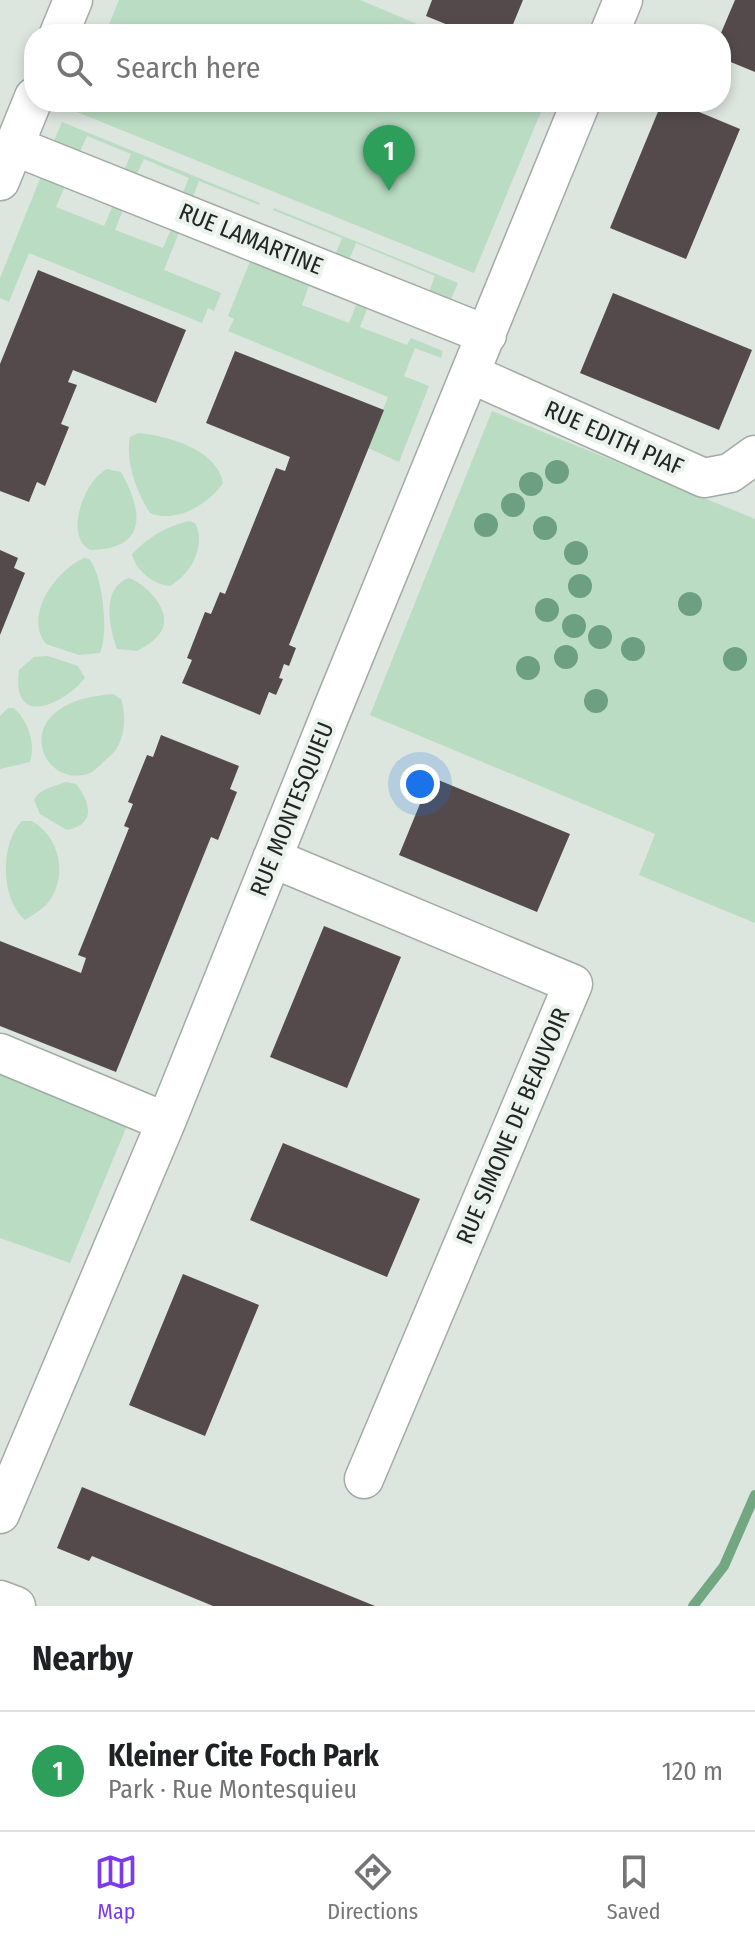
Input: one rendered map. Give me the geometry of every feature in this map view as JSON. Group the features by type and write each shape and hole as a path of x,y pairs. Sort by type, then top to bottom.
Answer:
{"street":[{"path":"63,24 73,0"},
{"path":"613,24 623,0"},
{"path":"0,181 28,112"},
{"name":"RUE MONTESQUIEU","path":"0,1514 166,1122 577,112"},
{"name":"RUE LAMARTINE","path":"14,146 487,335"},
{"name":"RUE EDITH PIAF","path":"471,374 704,478 730,473 755,455"},
{"name":"RUE SIMONE DE BEAUVOIR","path":"272,858 573,984 364,1479"},
{"path":"0,1053 166,1122"},
{"path":"0,1600 16,1606"}],"green space":[{"path":"119,0 360,0 417,24 109,24"},
{"path":"77,112 541,112 474,273"},
{"path":"62,122 260,203 199,181 191,202 181,197 189,178 144,159 134,180 122,175 131,154 87,136 77,158 51,148"},
{"path":"42,174 66,183 56,207 104,226 114,203 124,207 115,230 163,248 172,227 180,230 164,270 221,293 214,311 208,308 202,323 29,253 9,302 0,298 0,278"},
{"path":"274,208 458,283 448,306 427,297 435,276 356,243 347,265 333,260 342,238"},
{"path":"251,259 310,282 302,305 349,323 358,300 369,304 360,327 407,345 411,338 443,351 441,358 415,348 404,376 429,386 399,462 368,448 388,397 228,331 234,319 228,316"},
{"path":"492,411 755,519 755,923 639,875 655,834 370,715"},
{"path":"138,433 190,446 211,461 223,483 201,505 191,510 170,516 150,513 131,467 130,437"},
{"path":"107,469 121,472 129,487 134,501 136,526 131,536 122,543 90,550 82,543 78,533 80,508 91,484"},
{"path":"189,521 195,523 199,541 190,567 170,586 152,580 137,566 132,554 158,533"},
{"path":"84,558 89,559 98,578 104,633 100,653 79,655 46,644 38,620 46,595 54,583 73,564"},
{"path":"129,578 156,599 164,622 160,634 137,651 117,649 110,620 114,590"},
{"path":"48,656 78,666 85,678 76,688 52,703 31,706 23,700 19,688 19,670 34,657"},
{"path":"113,694 121,699 124,714 121,738 114,752 90,773 77,776 55,769 43,751 41,740 50,718 71,703"},
{"path":"8,708 14,708 27,726 32,755 30,762 0,769 0,716"},
{"path":"66,782 76,784 85,798 88,812 83,823 67,830 40,814 34,800 43,791"},
{"path":"22,821 32,821 50,838 59,871 53,895 46,905 25,920 11,899 6,871 10,843"},
{"path":"0,1061 131,1116 70,1263 0,1238"}],"building":[{"path":"432,0 523,0 513,24 446,24 426,16"},
{"path":"735,0 755,0 755,72 731,62 731,24 725,24"},
{"path":"658,112 699,112 740,129 686,259 610,228"},
{"path":"38,270 186,330 156,403 73,370 68,382 77,385 61,424 69,427 45,486 37,482 29,502 0,491 0,364"},
{"path":"613,293 752,350 719,430 580,373"},
{"path":"235,351 384,410 289,645 296,648 289,666 284,664 279,678 283,679 276,695 269,692 260,715 182,683 192,660 187,658 205,612 211,614 220,592 225,594 276,468 285,471 290,457 206,423"},
{"path":"0,550 18,558 14,568 25,573 0,635"},
{"path":"161,735 239,766 230,789 237,792 218,840 211,837 116,1072 0,1026 0,941 81,973 86,958 78,955 129,828 124,826 133,804 128,802 147,755 153,757"},
{"path":"431,777 570,834 537,912 399,855"},
{"path":"324,926 401,957 347,1088 270,1057"},
{"path":"283,1143 420,1199 387,1277 250,1220"},
{"path":"183,1274 259,1305 205,1436 129,1405"},
{"path":"82,1487 375,1606 213,1606 92,1556 89,1561 57,1548"}],"waterway":[{"path":"693,1606 724,1566 755,1495"}],"place":[{"name":"Kleiner Cite Foch Park","path":"389,191"}]}
